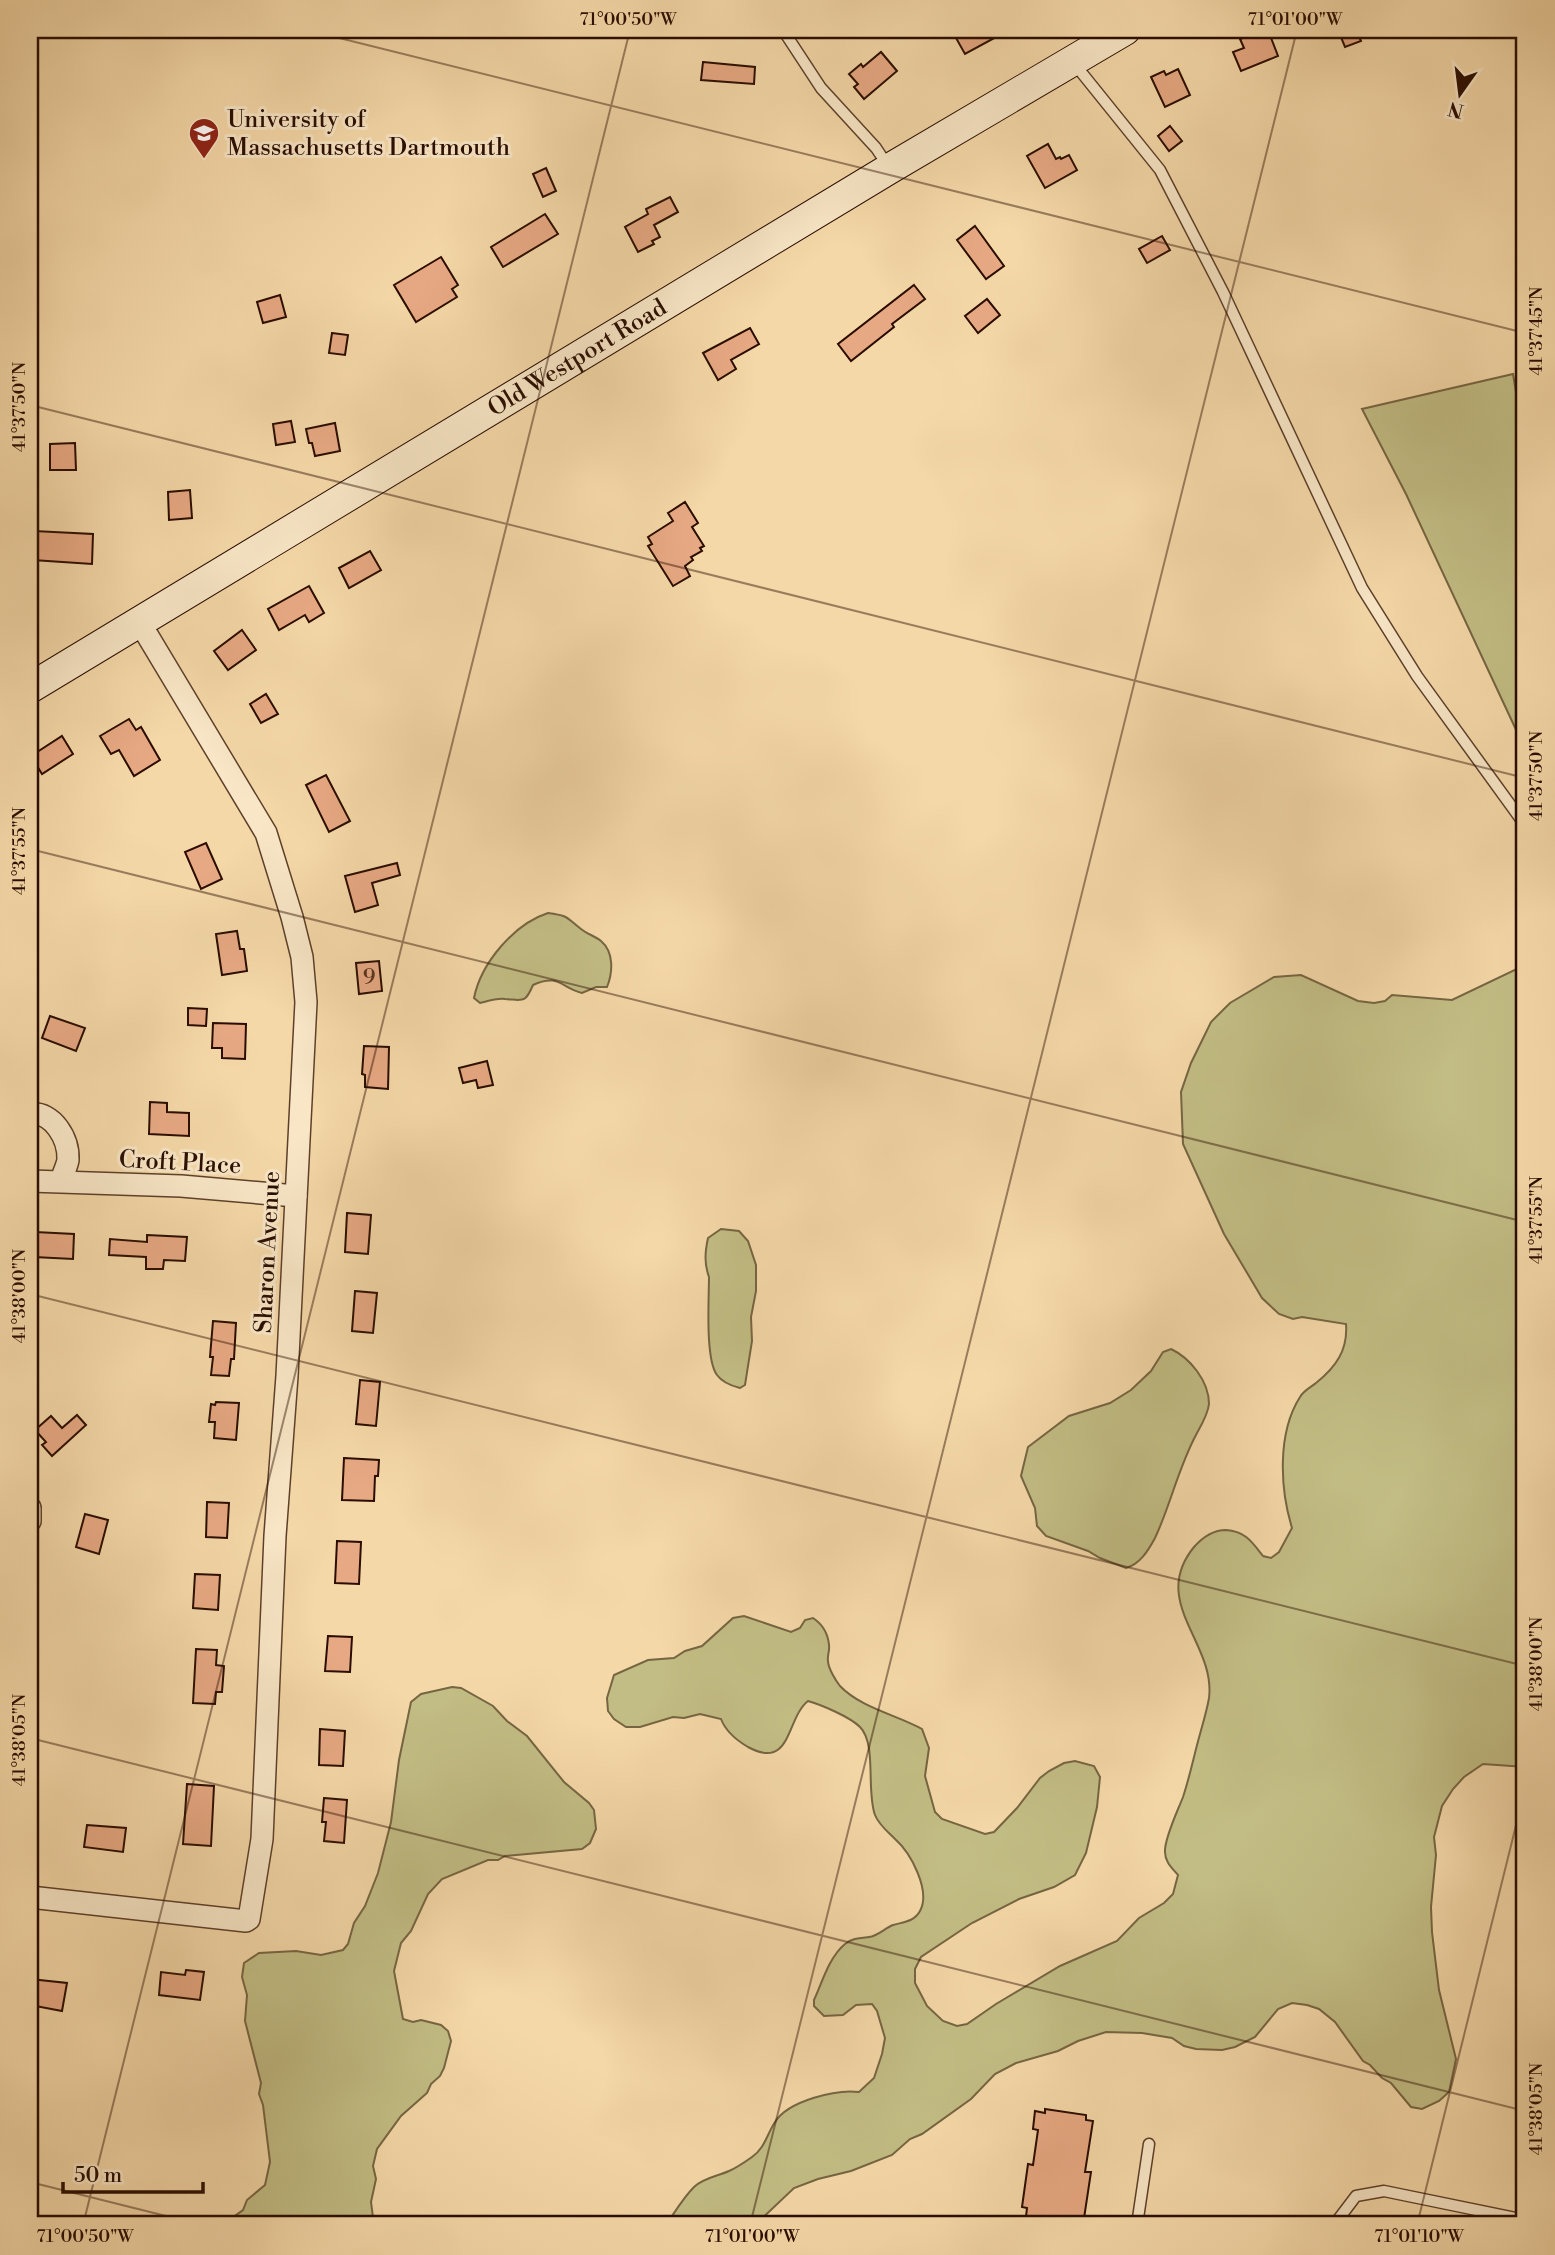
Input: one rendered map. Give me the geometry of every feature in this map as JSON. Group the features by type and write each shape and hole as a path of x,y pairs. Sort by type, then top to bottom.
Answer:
{"main road":[{"name":"Old Westport Road","path":"30,688 889,169 1125,30"}],"street":[{"name":"Sharon Avenue","path":"30,1897 246,1921 249,1919 262,1839 275,1536 287,1376 306,1002 302,957 266,833 140,623"},
{"path":"30,1114 37,1113 51,1119 63,1136 68,1159 61,1181"},
{"name":"Croft Place","path":"30,1181 181,1186 296,1196"},
{"path":"30,1508 30,1521"}],"lane":[{"path":"783,30 821,88 876,148 889,169"},
{"path":"1072,60 1160,170 1223,292 1362,588 1417,676 1525,825"},
{"path":"1137,2225 1149,2144"},
{"path":"1334,2225 1356,2196 1384,2191 1525,2220"}],"shaded area":[{"path":"1513,374 1525,447 1525,749 1406,494 1362,409"},
{"path":"548,913 567,918 605,946 611,962 607,987 596,987 582,993 549,980 533,985 523,1000 499,999 480,1003 474,998 478,985 501,946 523,926"},
{"path":"1525,965 1525,1767 1483,1764 1464,1777 1442,1806 1434,1837 1436,1855 1431,1907 1432,1932 1439,1990 1456,2059 1449,2092 1439,2101 1422,2109 1411,2107 1391,2083 1363,2061 1335,2022 1319,2009 1307,2005 1292,2003 1278,2009 1255,2037 1222,2050 1196,2049 1184,2046 1172,2038 1142,2033 1106,2032 1058,2051 1016,2063 995,2074 971,2099 922,2134 910,2139 892,2155 794,2188 755,2225 666,2225 698,2184 732,2170 756,2153 775,2122 790,2108 813,2098 838,2092 859,2092 874,2078 885,2038 877,2011 872,2004 856,2005 843,2015 824,2016 814,2006 814,2000 839,1949 851,1941 872,1936 915,1917 923,1903 923,1893 918,1873 907,1853 875,1815 868,1745 865,1735 855,1723 808,1701 781,1747 773,1752 762,1753 736,1738 721,1719 700,1714 684,1718 673,1717 640,1727 626,1727 608,1711 607,1698 614,1675 648,1660 674,1658 685,1651 702,1646 733,1618 744,1616 791,1632 800,1628 805,1620 813,1618 826,1633 828,1664 840,1686 869,1706 922,1729 929,1748 925,1776 935,1812 942,1819 985,1834 994,1832 1049,1771 1075,1761 1094,1766 1100,1777 1097,1807 1086,1853 1075,1875 972,1923 921,1957 915,1969 915,1983 927,2006 943,2021 957,2026 967,2024 1060,1966 1117,1941 1139,1918 1164,1903 1173,1894 1178,1875 1166,1859 1165,1846 1185,1789 1209,1698 1209,1678 1181,1604 1178,1586 1182,1567 1197,1544 1208,1535 1221,1530 1243,1535 1263,1556 1271,1558 1279,1552 1292,1528 1283,1479 1287,1427 1301,1395 1335,1364 1343,1350 1346,1333 1346,1324 1302,1317 1293,1319 1279,1314 1262,1298 1224,1234 1183,1144 1181,1092 1191,1063 1211,1022 1230,1003 1274,977 1301,975 1358,1001 1374,1003 1385,1001 1392,995 1452,1000"},
{"path":"721,1229 739,1231 748,1241 756,1265 756,1291 751,1317 752,1341 745,1385 740,1388 717,1375 711,1356 706,1253 708,1238"},
{"path":"1171,1349 1185,1358 1197,1371 1206,1387 1209,1404 1190,1446 1161,1525 1149,1548 1139,1560 1126,1568 1046,1536 1037,1526 1035,1508 1021,1476 1028,1447 1069,1416 1110,1403 1131,1390 1151,1371 1163,1352"},
{"path":"452,1687 461,1688 493,1706 527,1736 564,1782 589,1803 594,1810 596,1829 590,1843 582,1849 488,1860 442,1879 428,1894 411,1931 401,1943 394,1971 403,2019 441,2025 448,2031 451,2041 440,2076 431,2084 427,2093 401,2116 377,2149 373,2166 376,2179 371,2202 374,2225 222,2225 243,2210 247,2200 265,2185 270,2162 263,2105 259,2094 261,2083 245,2021 247,1995 242,1977 244,1963 259,1953 296,1951 321,1955 343,1950 348,1944 354,1923 365,1906 378,1873 391,1822 399,1760 411,1702 421,1694"}],"building":[{"path":"970,30 1009,30 965,54 956,38"},
{"path":"1268,30 1278,56 1241,71 1233,52 1244,48 1240,39"},
{"path":"1338,30 1356,30 1361,41 1345,47"},
{"path":"881,52 897,71 864,99 854,87 858,84 849,74 861,64 863,67"},
{"path":"703,62 755,67 754,84 701,80"},
{"path":"1178,69 1190,95 1165,107 1151,77 1164,71 1166,75"},
{"path":"1170,126 1182,141 1169,151 1158,136"},
{"path":"1048,144 1056,159 1069,155 1077,170 1045,188 1027,156"},
{"path":"546,168 556,191 543,197 533,174"},
{"path":"670,197 678,212 654,225 660,237 652,241 654,244 638,252 625,227 648,214 646,209"},
{"path":"545,214 558,234 503,267 491,247"},
{"path":"975,226 1004,266 986,279 957,240"},
{"path":"1162,236 1170,250 1147,263 1139,249"},
{"path":"441,257 458,285 452,289 457,297 416,322 394,285"},
{"path":"914,285 925,299 851,361 838,344"},
{"path":"280,295 286,317 263,323 257,302"},
{"path":"987,299 1000,315 978,333 965,316"},
{"path":"750,328 759,344 731,360 736,369 718,380 703,353"},
{"path":"332,333 348,335 345,355 329,353"},
{"path":"291,421 295,442 276,445 273,424"},
{"path":"335,423 340,451 315,456 306,429"},
{"path":"75,443 76,470 50,470 50,444"},
{"path":"190,490 192,518 169,520 168,492"},
{"path":"685,502 698,523 692,527 704,546 685,566 690,576 673,586 648,546 652,544 648,537 673,521 668,513"},
{"path":"34,531 93,534 92,564 33,560"},
{"path":"370,551 381,570 349,588 339,568"},
{"path":"309,586 324,613 309,622 305,615 279,630 268,609"},
{"path":"242,630 256,650 228,670 214,651"},
{"path":"266,694 278,714 261,723 250,704"},
{"path":"129,719 136,730 141,727 160,760 134,776 119,750 111,754 100,736"},
{"path":"62,736 73,754 42,774 31,756"},
{"path":"326,775 350,821 329,832 306,785"},
{"path":"206,843 222,879 201,889 185,852"},
{"path":"397,863 400,875 372,883 378,905 355,912 345,876"},
{"path":"237,931 240,949 244,949 247,971 222,975 216,934"},
{"path":"379,961 382,991 359,994 356,963"},
{"path":"188,1008 207,1009 206,1026 188,1025"},
{"path":"50,1016 85,1028 76,1051 42,1038"},
{"path":"213,1023 246,1024 245,1059 222,1058 222,1048 212,1048"},
{"path":"364,1046 389,1047 388,1089 365,1087 365,1075 362,1074"},
{"path":"487,1061 493,1085 478,1088 476,1080 463,1083 459,1068"},
{"path":"150,1102 167,1103 167,1112 189,1113 189,1136 149,1134"},
{"path":"347,1213 371,1215 368,1254 345,1252"},
{"path":"35,1232 74,1234 73,1259 34,1257"},
{"path":"147,1235 187,1237 185,1261 164,1260 163,1269 146,1269 146,1257 109,1255 110,1239 147,1242"},
{"path":"355,1291 377,1293 373,1333 352,1331"},
{"path":"213,1321 236,1323 234,1359 231,1359 229,1376 211,1375"},
{"path":"360,1380 380,1382 376,1426 356,1424"},
{"path":"216,1402 239,1403 236,1440 214,1438 215,1422 209,1422 211,1404 215,1405"},
{"path":"77,1415 86,1425 52,1456 42,1445 46,1442 35,1430 51,1416 62,1428"},
{"path":"344,1458 379,1460 374,1501 342,1500"},
{"path":"207,1502 229,1503 227,1538 206,1537"},
{"path":"85,1514 108,1520 99,1554 76,1547"},
{"path":"337,1541 361,1542 359,1584 335,1583"},
{"path":"195,1574 220,1575 218,1610 193,1608"},
{"path":"328,1636 352,1637 350,1672 325,1671"},
{"path":"196,1649 217,1650 216,1665 224,1666 222,1692 216,1692 215,1704 193,1703"},
{"path":"320,1729 345,1731 343,1766 319,1765"},
{"path":"187,1784 214,1786 211,1846 183,1844"},
{"path":"324,1798 347,1800 344,1843 324,1841"},
{"path":"87,1825 126,1828 123,1852 84,1847"},
{"path":"186,1970 204,1972 200,2000 159,1995 161,1972 185,1975"},
{"path":"30,1979 67,1983 62,2011 30,2005"},
{"path":"1045,2109 1086,2115 1086,2120 1093,2121 1085,2172 1091,2172 1083,2225 1025,2225 1027,2208 1022,2207 1028,2164 1033,2165 1038,2130 1033,2129 1035,2111 1045,2113"}],"place":[{"name":"University of Massachusetts Dartmouth","path":"204,160"}]}
